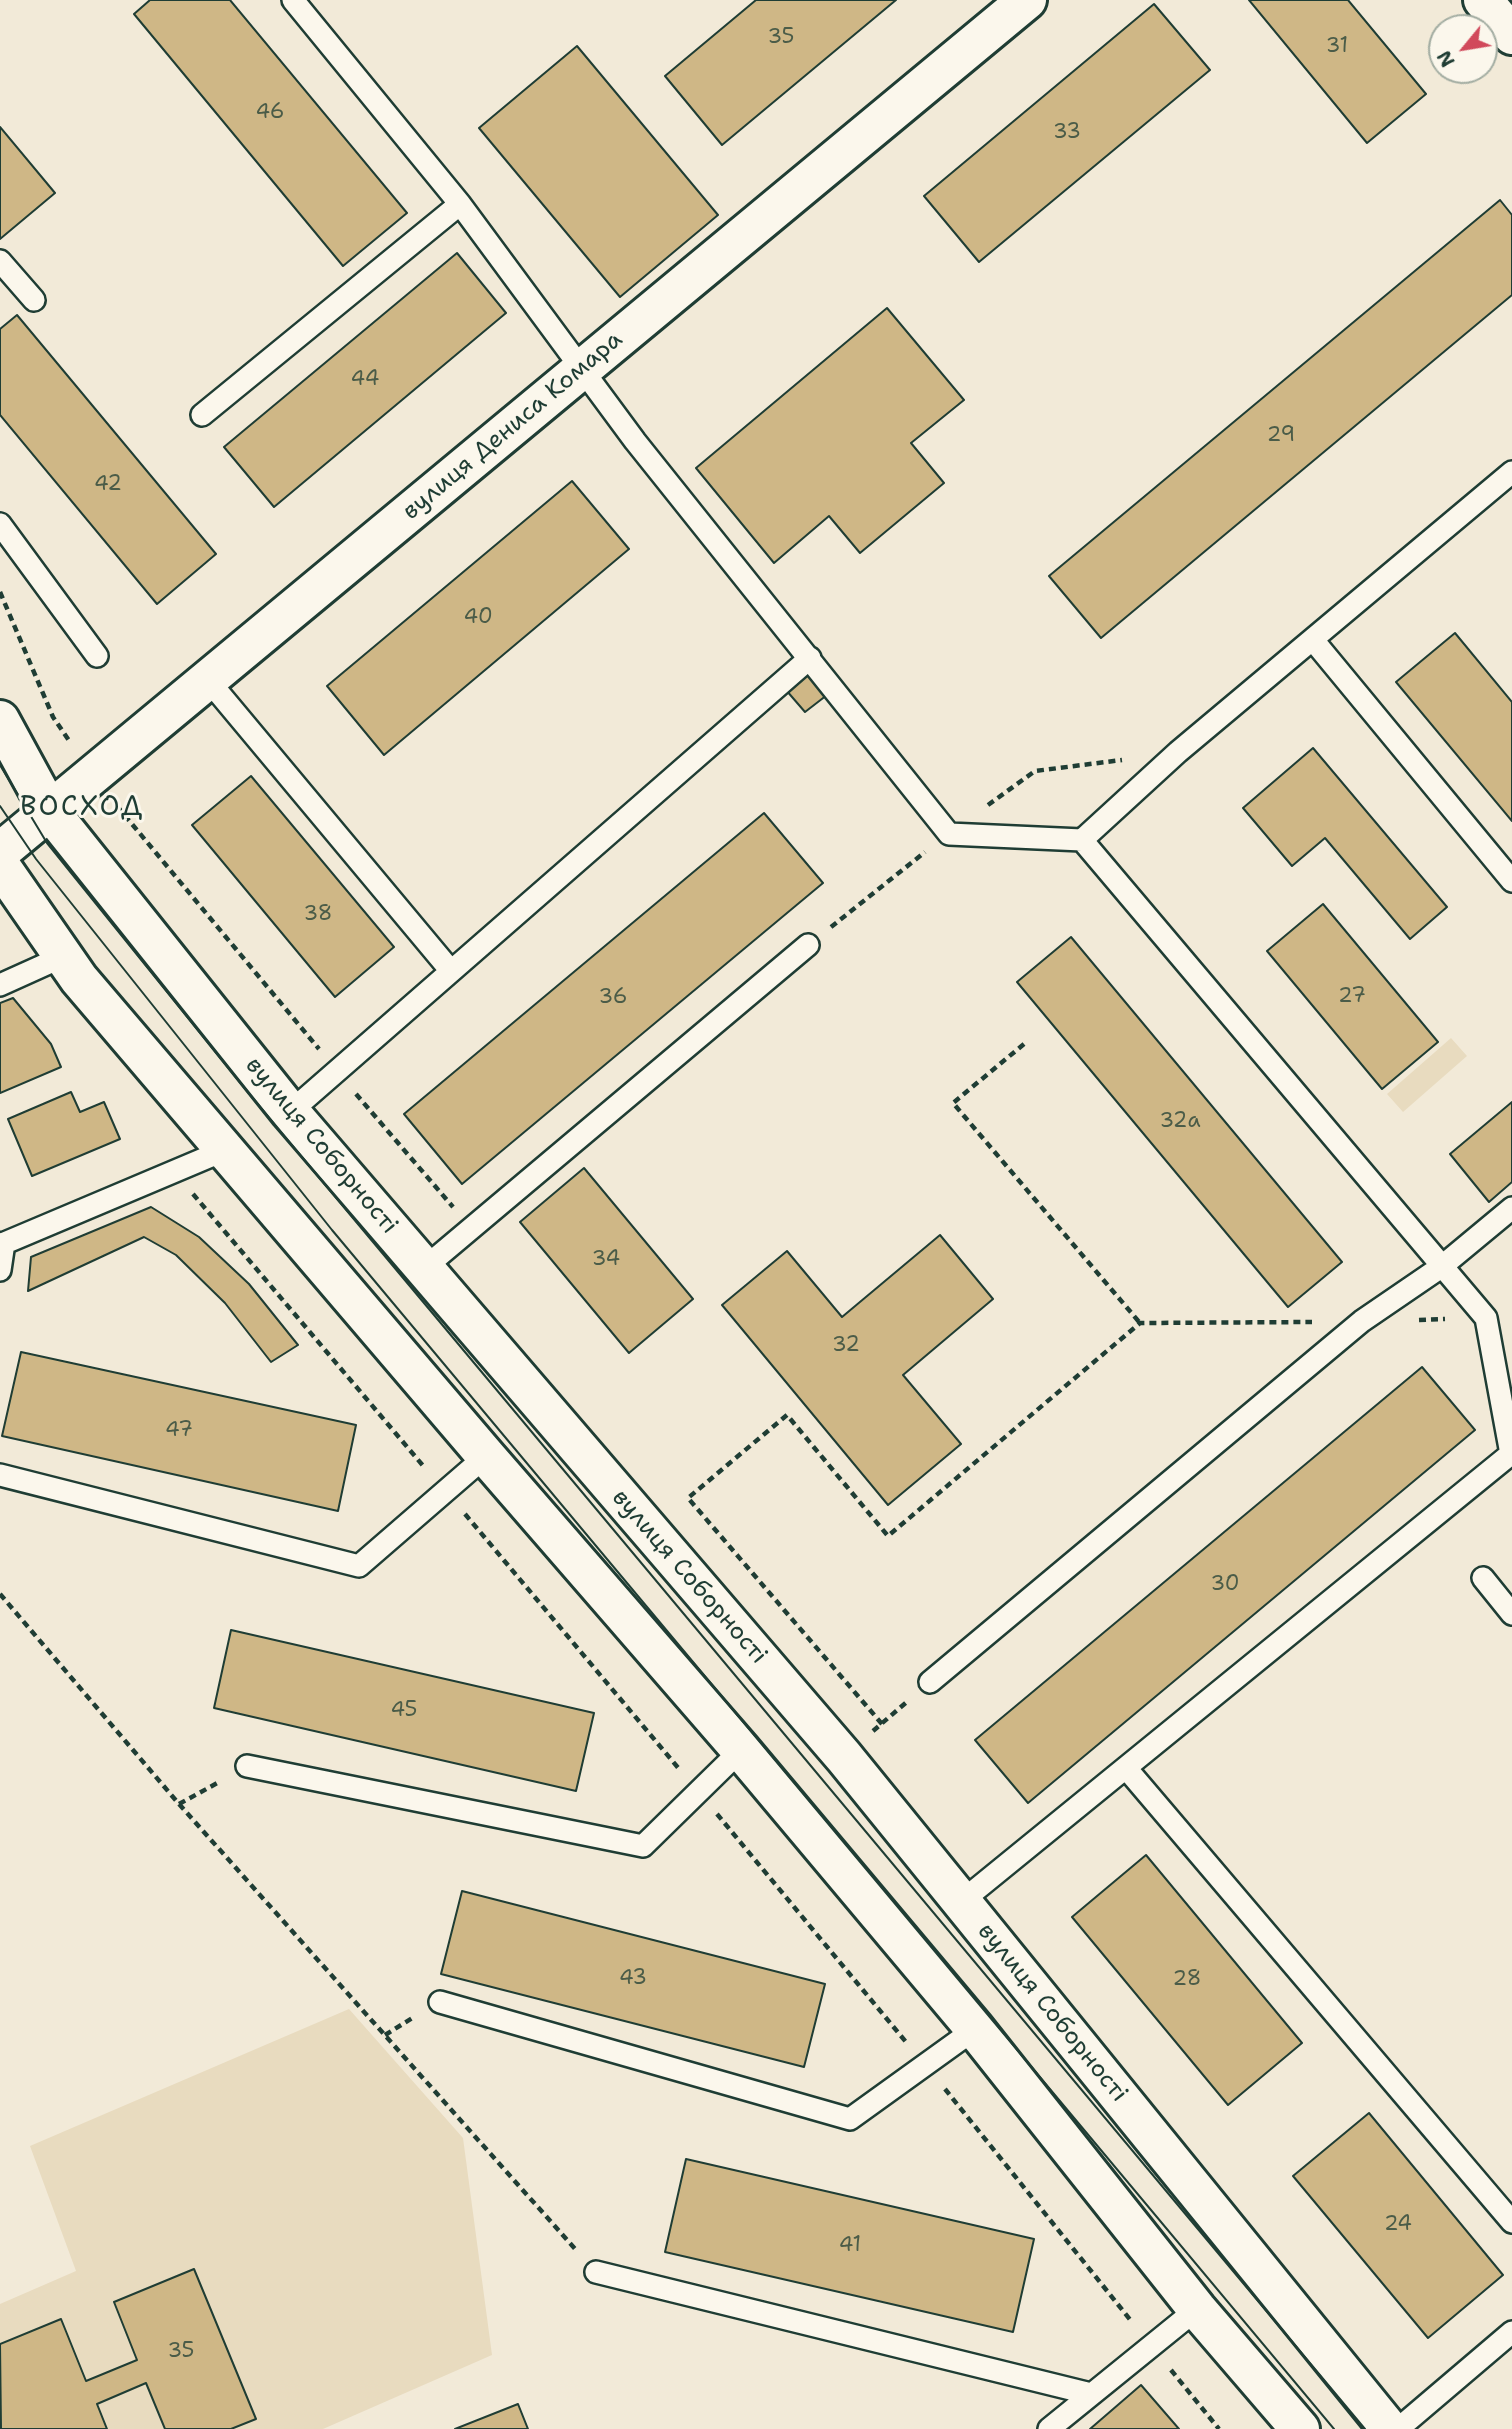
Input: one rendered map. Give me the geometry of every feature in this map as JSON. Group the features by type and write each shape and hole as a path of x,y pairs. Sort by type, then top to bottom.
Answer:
{"main road":[{"name":"вулиця Дениса Комара","path":"0,852 1027,0"},
{"path":"1483,0 1512,35"},
{"name":"вулиця Соборності","path":"0,720 48,810 290,1111 844,1757 1389,2429"},
{"path":"0,865 62,957 486,1456 741,1750 975,2029 1197,2309 1300,2429"}],"lane":[{"path":"293,0 460,204 635,441 949,834 1082,840 1178,752 1512,472"},
{"path":"202,415 460,204"},
{"path":"0,261 34,300"},
{"path":"0,524 97,656"},
{"path":"1313,640 1512,881"},
{"path":"290,1111 810,658"},
{"path":"208,680 451,971"},
{"path":"962,1901 1511,1453 1486,1318 1082,840"},
{"path":"423,1269 808,945"},
{"path":"0,985 62,957"},
{"path":"0,1270 2,1244 225,1150"},
{"path":"930,1682 1362,1321 1441,1267 1512,1209"},
{"path":"0,1475 359,1566 486,1456"},
{"path":"1483,1578 1512,1614"},
{"path":"247,1766 643,1846 741,1750"},
{"path":"1126,1768 1512,2222"},
{"path":"440,2002 850,2119 975,2029"},
{"path":"596,2272 1091,2394"},
{"path":"1049,2429 1197,2309"},
{"path":"1398,2429 1512,2332"}],"path":[{"path":"0,592 53,717 93,776 336,1071 471,1229"},
{"path":"882,1724 688,1497 787,1415 888,1536 1140,1323 953,1103 1024,1044"},
{"path":"0,1594 179,1804 596,2272"},
{"path":"844,1757 930,1682"},
{"path":"179,1804 247,1766"}],"shaded area":[{"path":"1451,1038 1467,1056 1403,1112 1387,1094"},
{"path":"349,2009 463,2138 492,2355 323,2429 0,2429 0,2304 76,2271 30,2146"}],"building":[{"path":"150,0 230,0 407,213 343,266 134,14"},
{"path":"756,0 896,0 722,145 665,76"},
{"path":"1249,0 1348,0 1426,94 1367,143"},
{"path":"1154,4 1210,70 979,262 924,196"},
{"path":"577,46 718,215 620,297 479,128"},
{"path":"0,127 55,193 0,239"},
{"path":"1500,200 1512,215 1512,295 1101,638 1049,576"},
{"path":"457,253 506,313 274,507 224,447"},
{"path":"887,308 964,400 911,443 944,483 860,553 829,516 774,563 696,468"},
{"path":"17,315 216,554 157,604 0,415 0,329"},
{"path":"572,481 629,549 384,755 327,686"},
{"path":"1455,633 1512,702 1512,821 1396,682"},
{"path":"808,671 827,695 805,712 786,690"},
{"path":"1313,748 1447,907 1410,939 1325,838 1292,866 1243,808"},
{"path":"251,776 394,947 335,997 192,825"},
{"path":"764,813 823,883 462,1184 404,1114"},
{"path":"1323,904 1438,1042 1382,1089 1267,951"},
{"path":"1071,937 1342,1262 1288,1307 1017,982"},
{"path":"13,998 51,1044 61,1067 0,1093 0,1003"},
{"path":"71,1092 80,1112 104,1102 120,1139 32,1176 8,1119"},
{"path":"1512,1102 1512,1182 1489,1202 1450,1154"},
{"path":"584,1168 693,1299 629,1353 520,1222"},
{"path":"151,1207 199,1237 249,1284 298,1345 271,1362 225,1303 176,1255 144,1237 28,1291 31,1257"},
{"path":"940,1235 993,1299 903,1375 961,1444 888,1505 722,1305 787,1251 842,1317"},
{"path":"21,1352 356,1425 338,1511 2,1436"},
{"path":"1422,1367 1475,1430 1028,1803 975,1740"},
{"path":"231,1630 594,1713 576,1791 214,1708"},
{"path":"1146,1855 1302,2043 1228,2105 1072,1917"},
{"path":"462,1891 825,1984 804,2067 441,1974"},
{"path":"1369,2113 1503,2275 1428,2338 1293,2176"},
{"path":"686,2159 1034,2239 1013,2332 665,2252"},
{"path":"194,2269 256,2419 231,2429 165,2429 146,2383 97,2404 107,2429 1,2429 0,2344 61,2319 86,2381 137,2360 114,2302"},
{"path":"1141,2385 1179,2429 1090,2429"},
{"path":"518,2404 528,2429 455,2429"}],"tram line":[{"path":"0,765 47,843 251,1096 1365,2429"},
{"path":"0,806 36,859 332,1230 1334,2429"}],"district":[{"name":"ВОСХОД","path":"82,808"}]}
